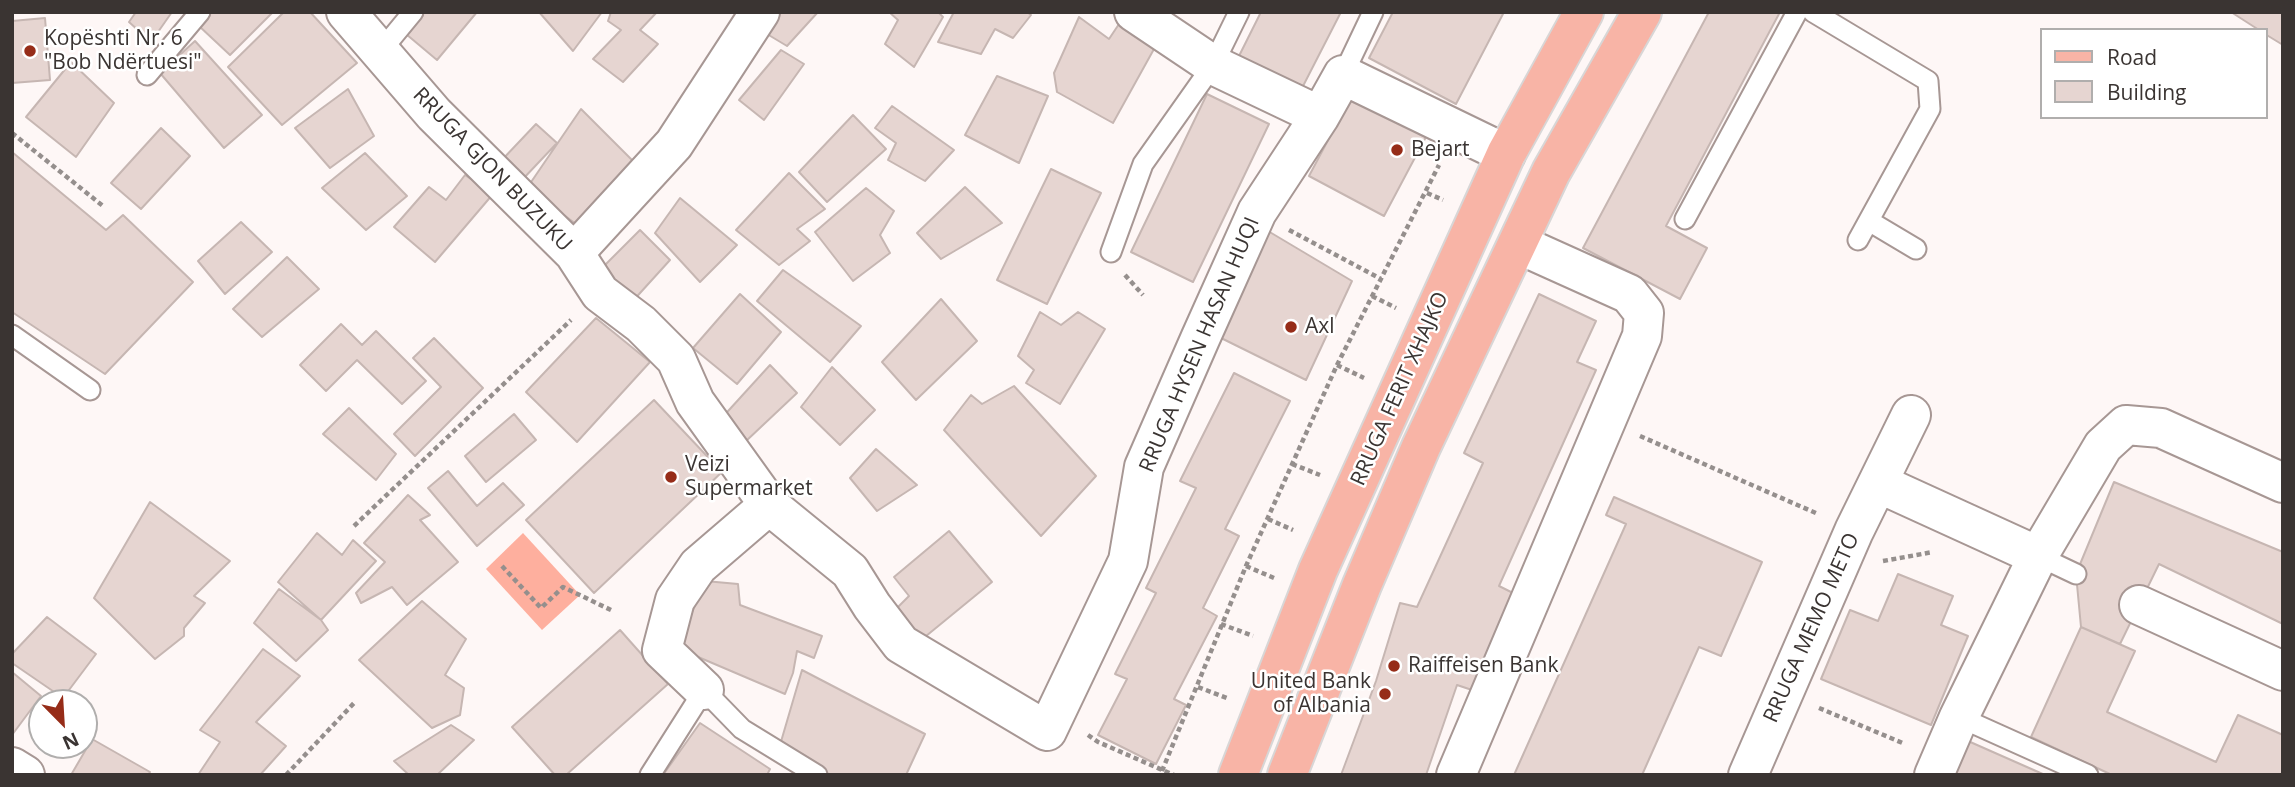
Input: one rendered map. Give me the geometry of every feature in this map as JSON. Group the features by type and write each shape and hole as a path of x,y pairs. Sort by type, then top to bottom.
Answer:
{"main road":[{"name":"RRUGA FERIT XHAJKO","path":"1238,775 1318,570 1506,154 1584,12"},
{"name":"RRUGA FERIT XHAJKO","path":"1287,775 1415,460 1551,172 1642,12"}],"street":[{"name":"RRUGA GJON BUZUKU","path":"346,12 434,114 574,253 600,293 641,324 676,359 695,402 769,505 850,571 901,644 1052,721"},
{"path":"574,253 674,144 760,12"},
{"path":"1134,12 1213,65 1320,116"},
{"path":"1343,75 1506,154"},
{"name":"RRUGA HYSEN HASAN HUQI","path":"1052,721 1129,561 1144,467 1257,212 1320,116 1343,75"},
{"path":"1456,775 1642,336 1644,313 1629,294 1518,244"},
{"name":"RRUGA MEMO METO","path":"1748,775 1837,568 1911,415"},
{"path":"1938,767 1959,717 2038,556 2103,446 2126,425 2161,428 2283,483"},
{"path":"1878,483 2038,556"},
{"path":"704,690 662,650 675,600 698,566 769,505"},
{"path":"2139,605 2283,671"},
{"path":"12,767 25,775"}],"lane":[{"path":"148,75 200,12"},
{"path":"380,52 414,12"},
{"path":"1111,252 1143,164 1213,65 1240,12"},
{"name":"RRUGA HYSEN HASAN HUQI","path":"1343,75 1373,12"},
{"path":"1685,219 1797,12"},
{"path":"1813,12 1928,81 1930,109 1858,240"},
{"path":"1869,221 1916,249"},
{"path":"12,335 90,390"},
{"path":"2038,556 2076,574"},
{"path":"650,775 704,690 742,729 817,775"},
{"path":"1959,717 2088,775"}],"path":[{"path":"1162,771 1246,566 1337,365 1427,193 1456,130"},
{"path":"12,133 103,206"},
{"path":"1257,212 1381,279"},
{"path":"354,526 600,293"},
{"path":"1337,365 1368,380"},
{"path":"1606,422 1854,531"},
{"path":"1292,464 1325,477"},
{"path":"1268,519 1300,533"},
{"path":"1837,568 1940,551"},
{"path":"502,566 541,608 563,587 611,610"},
{"path":"1246,566 1280,580"},
{"path":"1221,624 1257,638"},
{"path":"1198,687 1233,700"},
{"path":"1783,693 1938,767"},
{"path":"286,775 355,702"},
{"path":"1052,721 1174,775"}],"shaded area":[{"path":"523,533 580,595 542,630 486,569"}],"building":[{"path":"136,12 172,12 151,42 129,22"},
{"path":"210,12 273,12 230,55 199,26"},
{"path":"284,12 310,12 357,63 282,125 228,67"},
{"path":"424,12 477,12 437,60 406,34"},
{"path":"539,12 602,12 573,51"},
{"path":"611,12 657,12 640,30 658,44 623,82 593,59 621,30 608,21"},
{"path":"775,12 818,12 787,46 762,31"},
{"path":"889,12 938,12 943,17 914,67 885,44 898,20"},
{"path":"954,12 1027,12 1031,15 1013,38 995,29 981,54 938,42"},
{"path":"1261,12 1341,12 1301,90 1238,58"},
{"path":"1393,12 1504,12 1456,104 1369,58"},
{"path":"1709,12 1780,12 1666,226 1707,248 1680,299 1583,248"},
{"path":"2231,12 2283,12 2283,45 2267,35 2267,28 2256,28"},
{"path":"1079,17 1109,39 1119,24 1154,49 1113,123 1057,92 1054,73"},
{"name":"Kopështi Nr. 6 \"Bob Ndërtuesi\"","path":"45,18 50,80 12,83 12,21"},
{"path":"195,41 262,115 224,148 160,73"},
{"path":"781,50 804,64 764,120 739,100"},
{"path":"71,62 114,103 76,157 26,117"},
{"path":"997,76 1048,96 1019,163 965,135"},
{"path":"348,89 374,136 330,168 295,128"},
{"path":"1207,94 1269,124 1193,282 1131,252"},
{"path":"1352,95 1427,135 1384,216 1309,176"},
{"path":"892,106 954,150 925,181 888,160 896,143 875,128"},
{"path":"581,109 638,166 576,224 527,188"},
{"path":"853,115 886,149 827,202 799,172"},
{"path":"536,124 557,143 522,180 500,162"},
{"path":"161,128 190,156 141,209 111,183"},
{"path":"12,152 106,230 123,215 193,282 105,374 12,312"},
{"path":"365,153 407,196 366,230 322,188"},
{"path":"1051,169 1101,193 1047,304 997,280"},
{"path":"789,173 825,209 797,229 810,241 779,265 736,230"},
{"path":"465,175 493,194 435,262 394,227 429,187 446,200"},
{"path":"965,187 1002,223 941,259 917,233"},
{"path":"866,188 894,211 880,235 890,253 853,281 815,232"},
{"path":"680,198 737,245 700,282 655,233"},
{"path":"241,222 272,252 225,294 198,261"},
{"path":"640,230 670,260 631,303 598,272"},
{"path":"1268,231 1352,281 1306,380 1221,338"},
{"path":"287,257 319,289 262,337 233,309"},
{"path":"783,270 861,326 830,362 757,301"},
{"path":"740,294 781,332 737,384 693,348"},
{"path":"1539,294 1596,321 1577,362 1596,370 1499,586 1519,596 1475,691 1457,685 1426,775 1341,775 1376,681 1400,603 1417,607 1483,463 1464,453"},
{"path":"941,299 977,341 916,400 882,362"},
{"path":"1040,312 1061,325 1078,312 1105,329 1060,404 1026,383 1034,370 1018,356"},
{"path":"596,318 650,362 577,442 526,392"},
{"path":"341,324 362,345 376,331 426,381 402,404 357,360 326,391 300,365"},
{"path":"434,338 483,388 415,456 394,434 441,387 413,358"},
{"path":"770,365 797,393 745,442 719,421"},
{"path":"832,367 875,410 840,445 801,407"},
{"path":"1234,373 1290,401 1225,529 1239,536 1203,608 1217,616 1174,699 1186,705 1156,764 1098,735 1127,679 1115,674 1156,593 1146,588 1196,488 1180,481"},
{"path":"1014,386 1096,476 1041,536 944,430 971,395 982,404"},
{"path":"654,400 722,472 594,593 526,520"},
{"path":"349,408 396,454 376,480 323,434"},
{"path":"514,414 536,440 486,482 465,456"},
{"path":"876,449 917,485 877,511 850,478"},
{"path":"448,471 477,506 503,483 524,505 477,546 428,488"},
{"path":"2114,482 2283,552 2283,624 2159,564 2120,644 2081,627 2076,574"},
{"path":"408,495 430,515 420,520 458,562 407,605 392,587 361,603 356,593 385,562 364,543"},
{"path":"1614,497 1762,562 1721,656 1699,647 1642,775 1514,775 1626,524 1606,515"},
{"path":"150,502 230,561 194,596 205,603 184,628 184,636 155,659 94,598"},
{"path":"949,531 992,582 920,641 891,614 909,596 894,577"},
{"path":"317,533 342,555 353,540 376,561 321,620 278,582"},
{"path":"1898,574 1953,596 1941,625 1968,636 1931,725 1821,679 1850,610 1878,621"},
{"path":"705,581 738,584 740,605 822,636 814,658 797,651 785,694 677,648"},
{"path":"279,589 321,620 328,630 296,661 254,623"},
{"path":"422,601 466,639 445,675 464,688 460,715 432,728 359,660"},
{"path":"47,617 96,654 70,689 50,689 12,663 12,654"},
{"path":"2081,627 2135,651 2107,712 2216,762 2238,715 2283,735 2281,775 2112,775 2031,737"},
{"path":"620,630 668,684 566,775 555,775 512,727"},
{"path":"263,649 300,676 256,722 286,746 260,775 198,775 220,742 200,730"},
{"path":"802,670 925,734 906,775 828,775 780,745"},
{"path":"12,672 33,689 28,689 28,713 12,735"},
{"path":"700,723 770,769 767,775 663,775"},
{"path":"451,725 474,740 437,775 409,775 394,761"},
{"path":"1968,741 2045,775 1952,775"},
{"path":"98,742 150,772 148,775 71,775 80,759 98,759"}],"place":[{"name":"Kopështi Nr. 6 \"Bob Ndërtuesi\"","path":"30,51"},
{"name":"Bejart","path":"1397,150"},
{"name":"Axl","path":"1291,327"},
{"name":"Veizi Supermarket","path":"671,477"},
{"name":"Raiffeisen Bank","path":"1394,666"},
{"name":"United Bank of Albania","path":"1385,694"}]}
